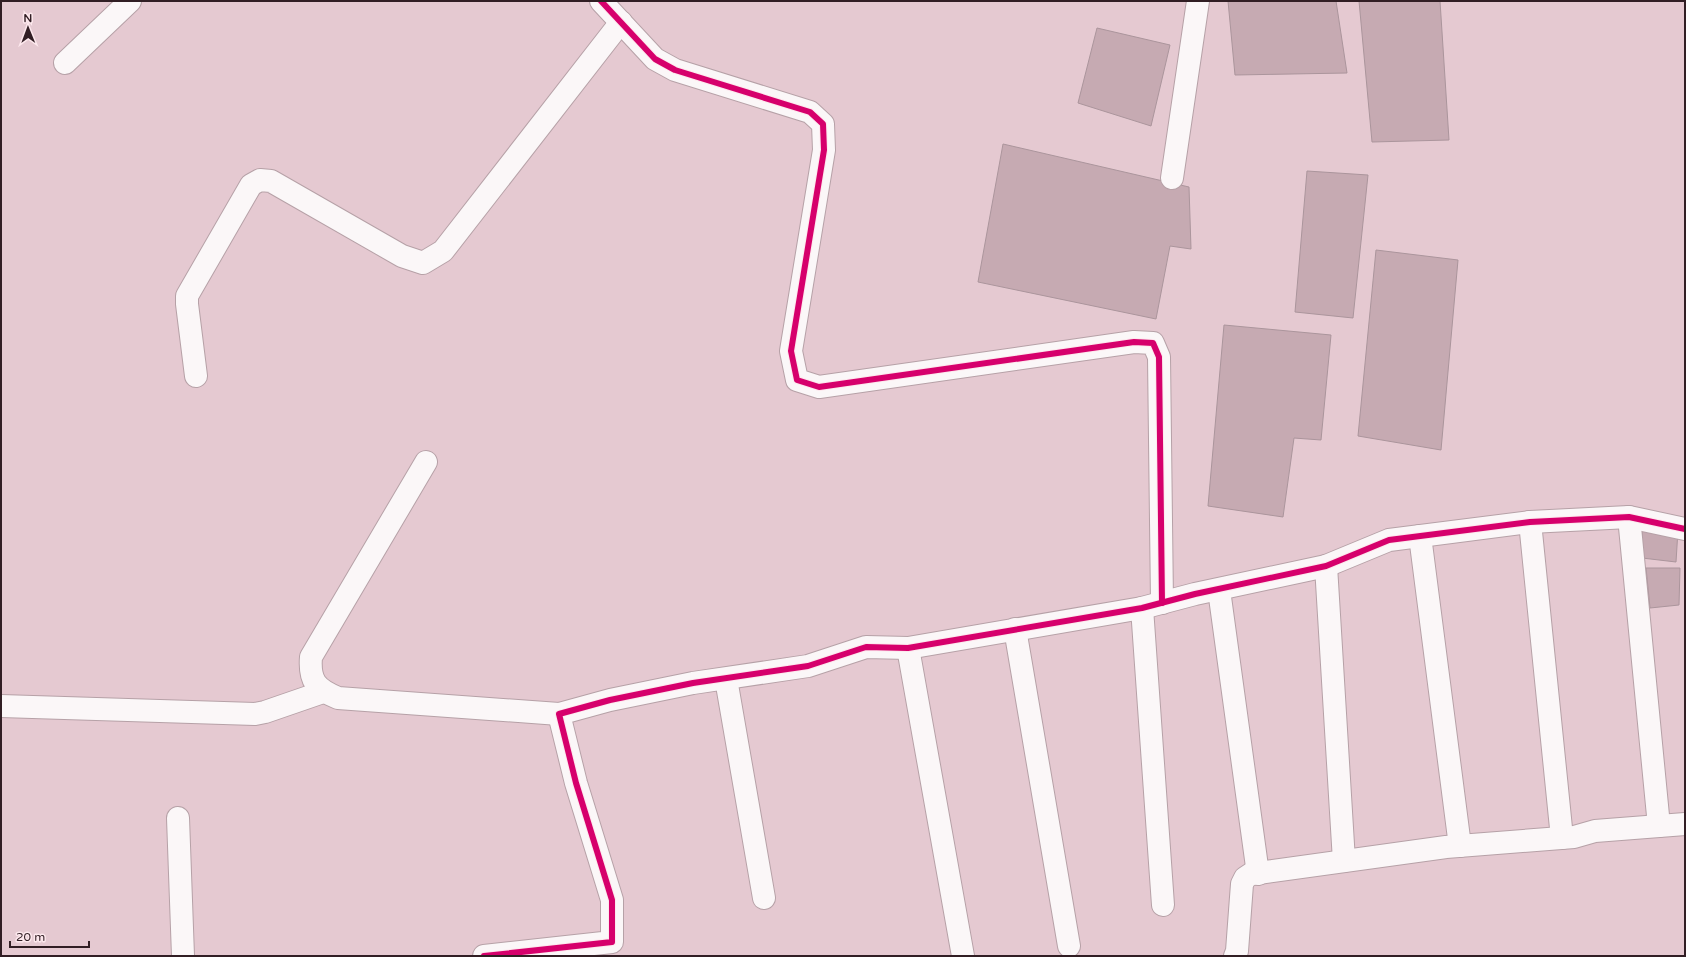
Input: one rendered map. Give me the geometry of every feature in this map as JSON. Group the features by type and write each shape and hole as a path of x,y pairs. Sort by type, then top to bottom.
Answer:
{"street":[{"path":"65,63 130,1"},
{"path":"601,1 655,59 676,70 810,112 823,124 824,150 790,351 797,380 819,387 1134,342 1153,344 1159,357 1152,606 1163,905"},
{"path":"1172,178 1198,1"},
{"path":"196,376 187,296 251,185 260,180 271,181 402,256 423,262 443,251 621,22"},
{"path":"426,462 311,657 310,670 315,682 323,692 338,698 558,714 610,700 693,683 808,666 866,647 908,648 1152,606 1326,566 1389,540 1530,522 1629,517 1685,529"},
{"path":"1629,517 1659,826"},
{"path":"1530,522 1562,838"},
{"path":"1420,536 1460,846"},
{"path":"1326,566 1344,861"},
{"path":"1219,590 1258,874"},
{"path":"1015,629 1069,946"},
{"path":"908,648 963,956"},
{"path":"726,679 764,898"},
{"path":"1,706 255,714 323,692"},
{"path":"484,956 614,949 612,900 576,783 558,714"},
{"path":"178,818 183,956"},
{"path":"1235,956 1237,950 1242,884 1245,878 1251,874 1460,846 1574,837 1595,831 1685,824"}],"building":[{"path":"1228,1 1336,1 1347,73 1235,75"},
{"path":"1359,1 1440,1 1449,140 1372,142"},
{"path":"1097,28 1170,45 1151,126 1078,103"},
{"path":"1003,144 1189,187 1191,249 1170,246 1156,319 978,282"},
{"path":"1307,171 1368,175 1353,318 1295,312"},
{"path":"1376,250 1458,260 1441,450 1358,436"},
{"path":"1224,325 1331,335 1321,440 1294,438 1283,517 1208,506"},
{"path":"1642,530 1678,530 1676,562 1642,558"},
{"path":"1646,568 1680,568 1679,605 1650,608"}],"cycle path":[{"path":"601,1 655,59 675,70 810,112 823,124 824,150 791,351 797,380 819,387 1134,342 1153,343 1159,357 1162,603"},
{"path":"484,956 612,942 612,900 576,783 559,714 610,700 693,683 808,666 866,647 908,648 1142,608 1195,594 1326,566 1389,540 1530,522 1629,517 1685,529"}]}
